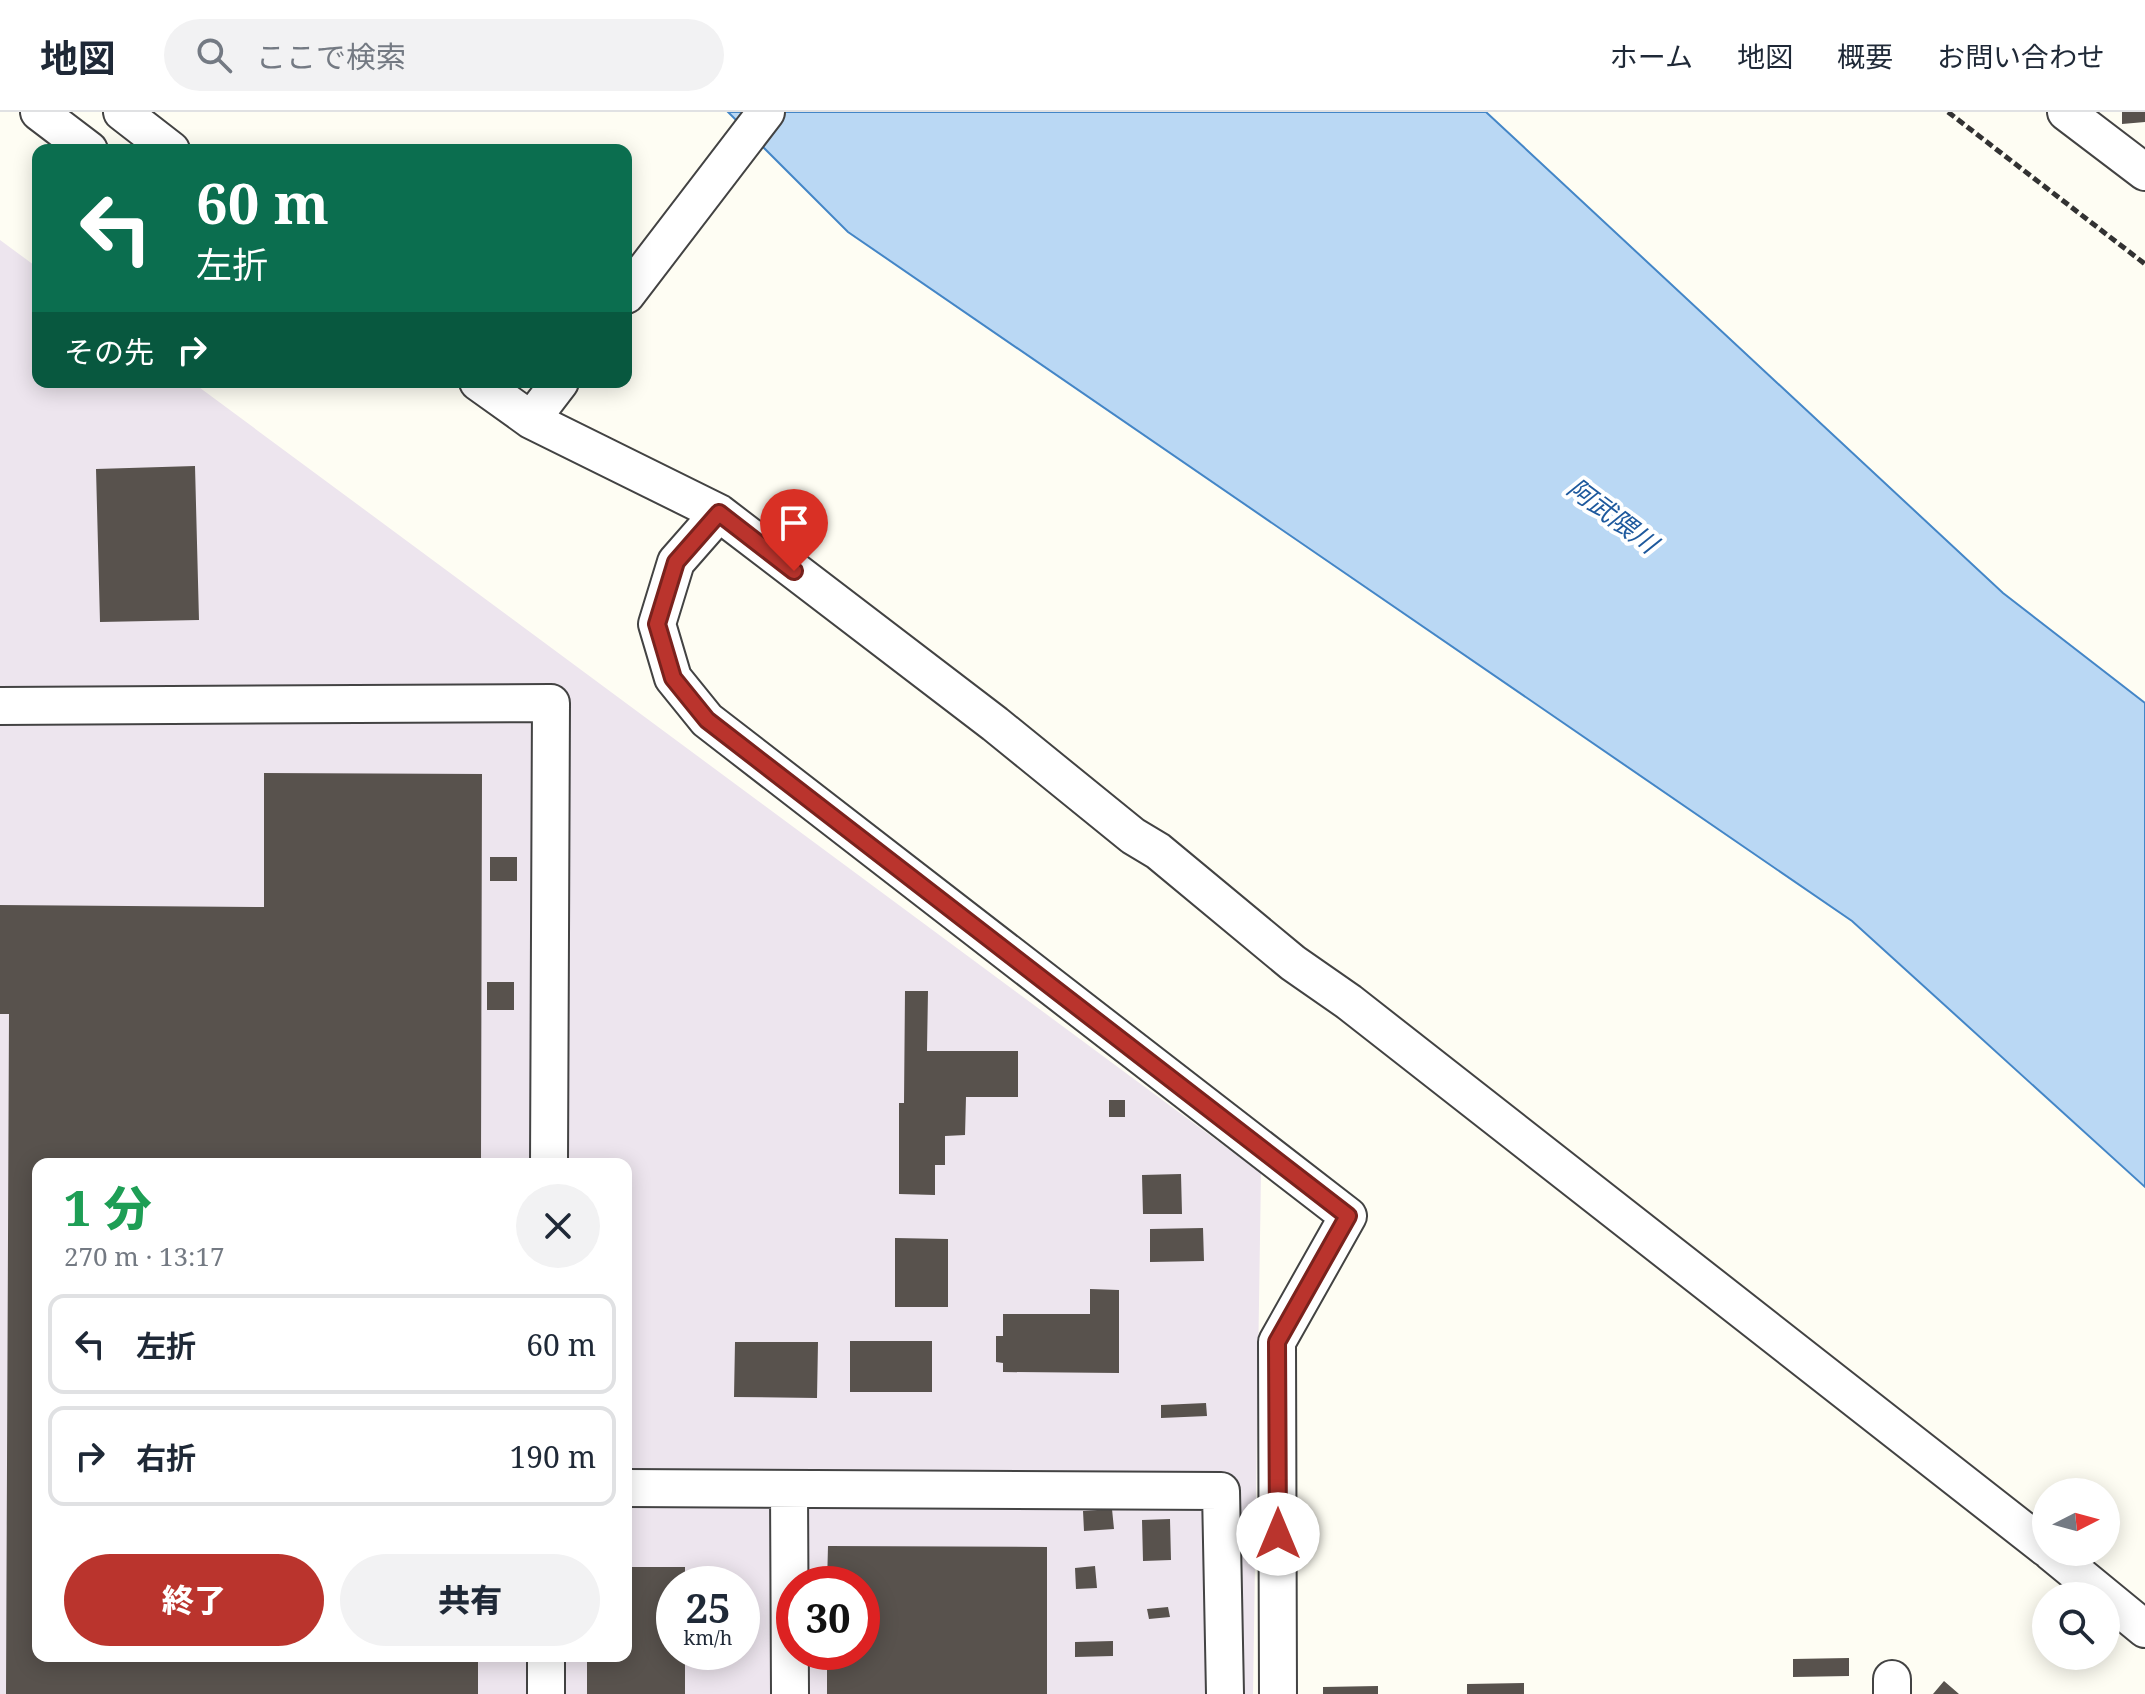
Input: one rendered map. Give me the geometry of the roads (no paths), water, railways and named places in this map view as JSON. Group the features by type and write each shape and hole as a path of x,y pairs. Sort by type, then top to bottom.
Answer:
{"street":[{"path":"39,112 81,144"},
{"path":"122,112 163,144"},
{"path":"632,287 766,112"},
{"path":"2066,112 2145,172"},
{"path":"486,388 531,420 719,513 995,724 1133,836 1158,851 1293,963 1349,1002 2032,1537"},
{"path":"531,420 555,388"},
{"path":"719,513 676,562 657,624 673,678 707,720 1348,1216 1277,1342 1278,1694"},
{"path":"0,706 551,703 549,1158"},
{"path":"632,1488 1221,1491 1225,1694"},
{"path":"789,1489 790,1694"},
{"path":"2068,1566 2145,1629"},
{"path":"546,1662 546,1694"}],"water":[{"name":"阿武隈川","path":"728,112 1486,112 2003,593 2145,703 2145,1187 1852,921 848,232"}]}
